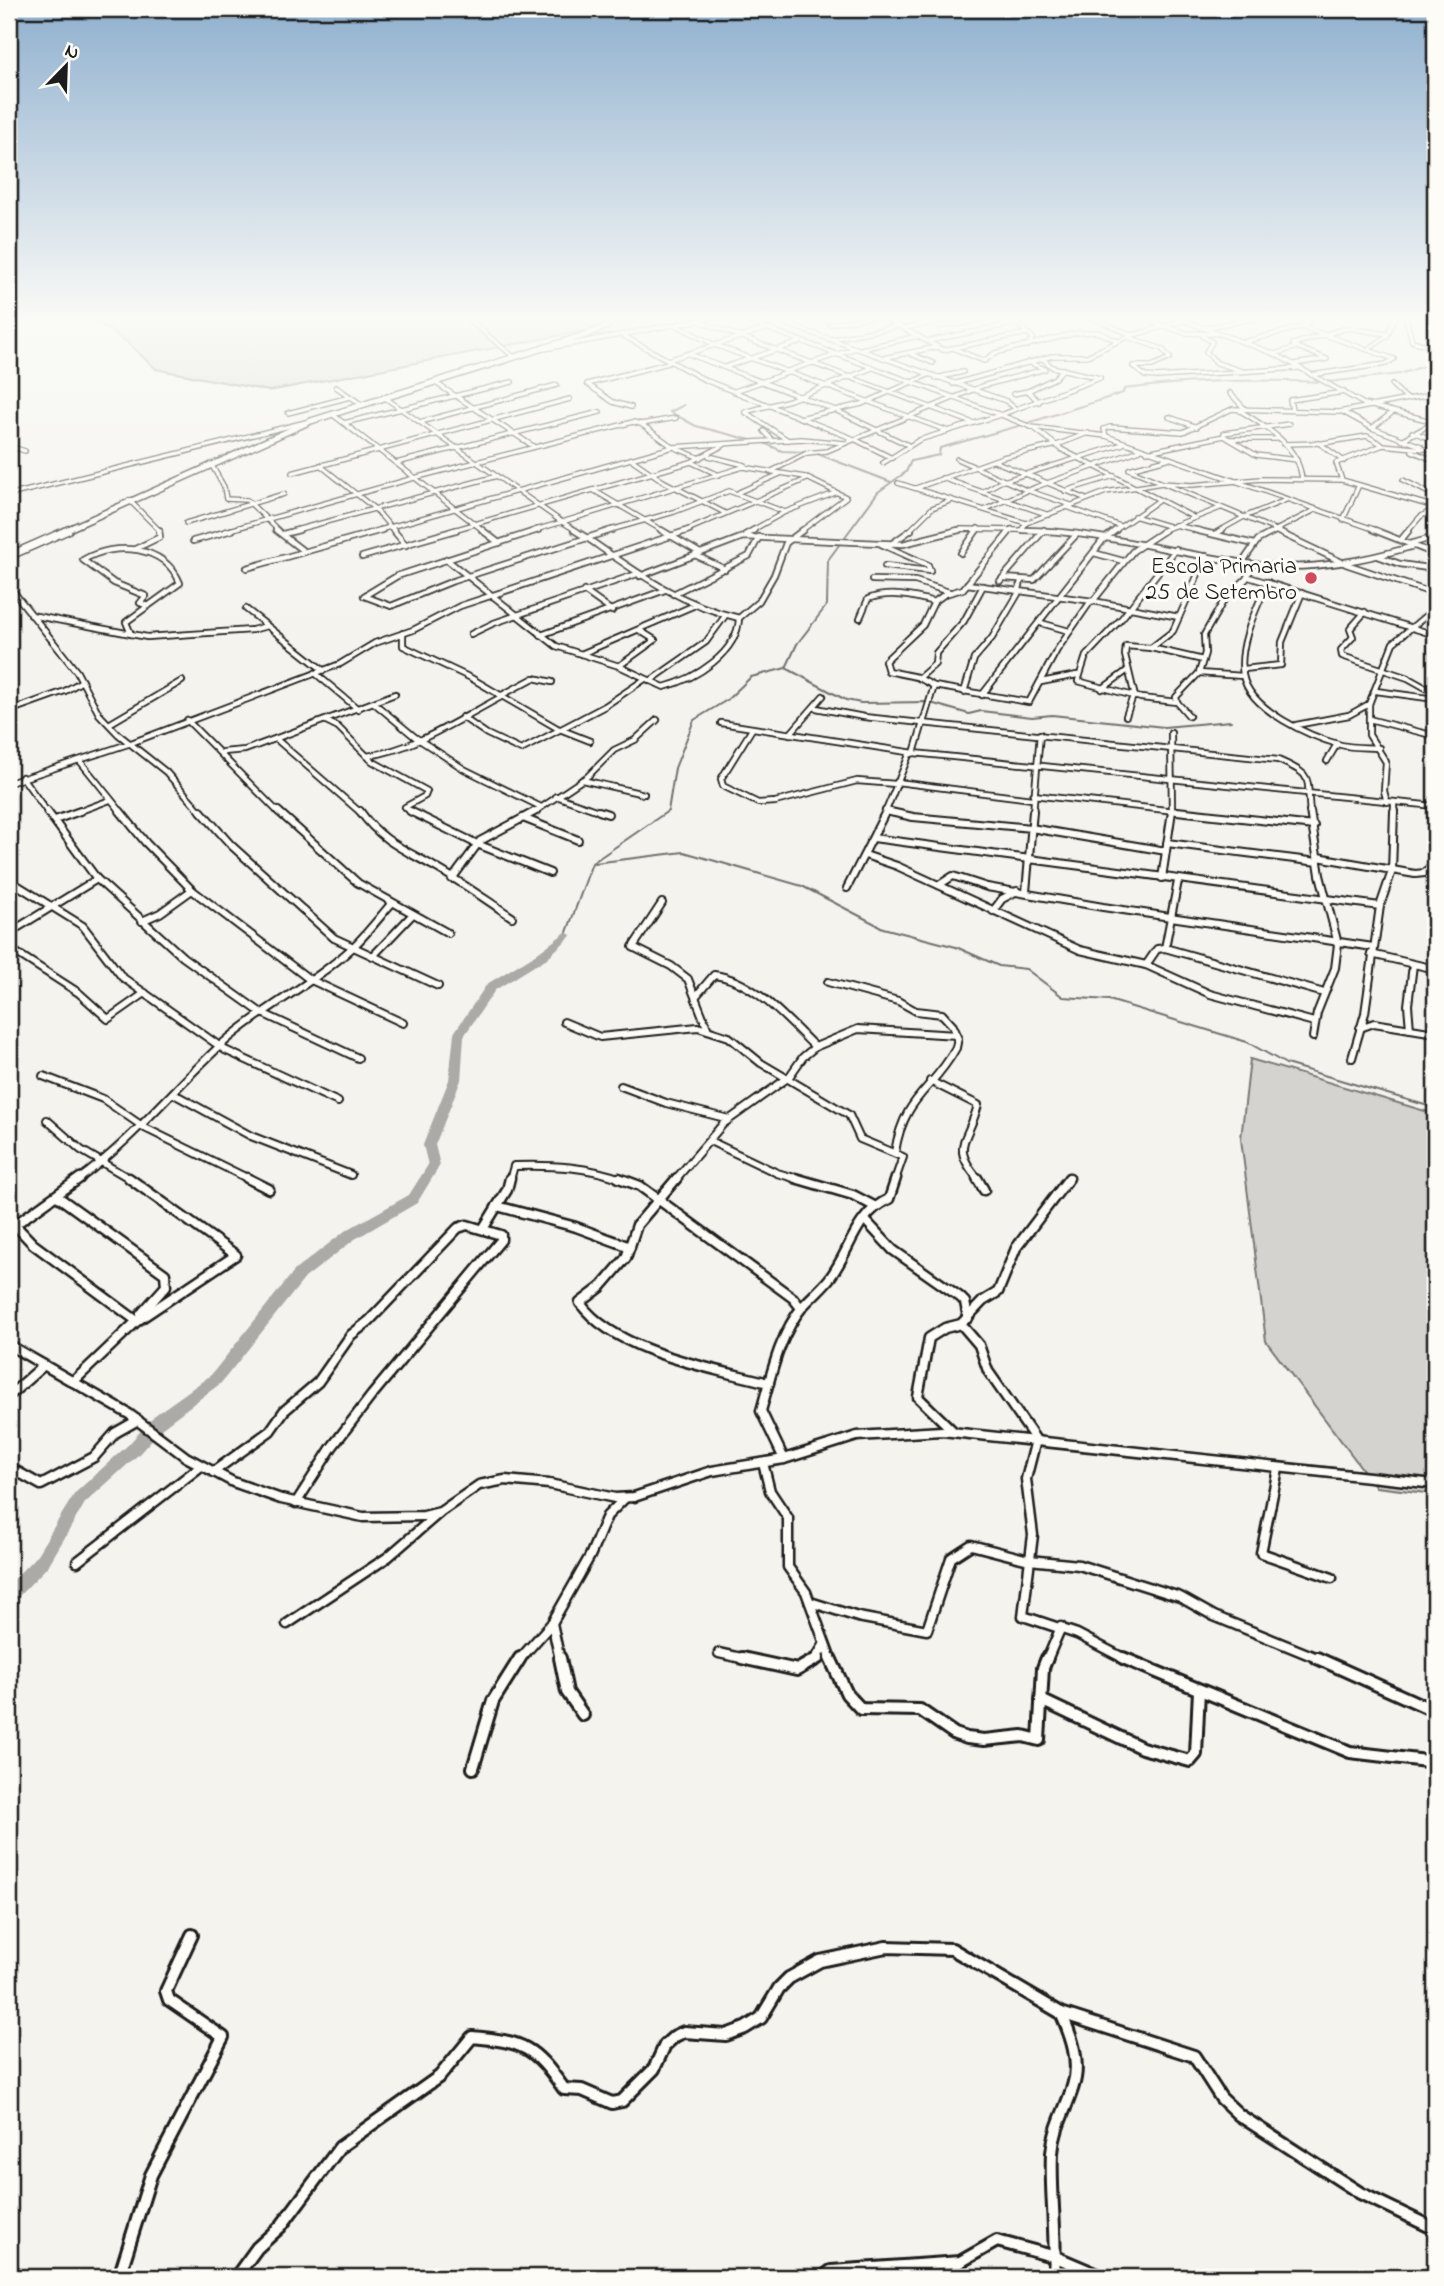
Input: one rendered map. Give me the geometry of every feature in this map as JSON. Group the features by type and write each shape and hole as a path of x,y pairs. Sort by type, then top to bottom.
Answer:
{"street":[{"path":"9,495 308,422"},
{"path":"9,556 129,500 309,422"},
{"path":"344,423 349,422"},
{"path":"420,422 497,475 535,506 639,575 695,606 739,618 755,607 790,539 846,497 808,479 746,467 708,455"},
{"path":"292,473 487,422"},
{"path":"497,422 533,446"},
{"path":"396,463 560,422"},
{"path":"194,541 414,478 633,422 641,424 673,447 700,458"},
{"path":"641,424 655,422"},
{"path":"764,422 789,440"},
{"path":"809,422 854,439 892,458"},
{"path":"861,422 908,445"},
{"path":"769,472 807,453 820,453 895,422"},
{"path":"920,422 948,431"},
{"path":"884,463 908,445 977,422"},
{"path":"1017,422 1034,428 1106,436 1435,554"},
{"path":"1183,422 1197,427"},
{"path":"1106,436 1104,429 1110,426 1180,432 1197,427 1204,422"},
{"path":"1258,422 1297,460 1303,468 1302,479"},
{"path":"1360,422 1433,450"},
{"path":"1371,428 1380,422"},
{"path":"1402,440 1411,432 1435,422"},
{"path":"344,423 499,543"},
{"path":"1289,424 1222,434 1256,454 1297,460"},
{"path":"1034,428 1046,440 1193,517"},
{"path":"764,431 773,441"},
{"path":"1411,432 1435,440"},
{"path":"916,488 993,460 1057,445 1088,433"},
{"path":"1283,444 1319,443 1367,436 1383,445 1433,450"},
{"path":"986,509 1026,490 1144,451 1226,438 1278,439"},
{"path":"247,568 673,447 828,439 845,443"},
{"path":"1319,443 1344,461"},
{"path":"982,492 1026,474 1123,444"},
{"path":"362,557 691,462 724,445"},
{"path":"1342,480 1338,476 1336,463 1383,445"},
{"path":"9,446 26,450 9,452"},
{"path":"1408,448 1435,461"},
{"path":"631,459 725,513"},
{"path":"957,459 1026,490 1120,526"},
{"path":"1167,459 1129,469 1279,532 1346,564 1434,593"},
{"path":"993,460 1084,498"},
{"path":"691,462 719,475"},
{"path":"211,464 224,487 226,499 246,499 302,551"},
{"path":"320,465 375,509 406,545"},
{"path":"746,467 674,486 446,559 378,585 364,596 393,606 469,576 729,491 738,492 785,512"},
{"path":"738,492 780,474"},
{"path":"283,534 497,475"},
{"path":"1065,491 1115,476"},
{"path":"941,478 1049,514"},
{"path":"9,783 131,743 323,670 460,606 493,598 669,536 808,479"},
{"path":"1022,529 1026,523 1084,498 1162,483 1342,480 1435,508"},
{"path":"1403,480 1435,496"},
{"path":"898,483 1026,523"},
{"path":"759,485 762,498"},
{"path":"1343,520 1359,485"},
{"path":"593,490 725,569"},
{"path":"471,634 519,614 639,575 743,537 785,512 835,493"},
{"path":"186,523 284,494"},
{"path":"1216,534 1244,517 1287,499"},
{"path":"129,500 161,532 160,537 135,550"},
{"path":"891,544 910,531 932,508 953,500"},
{"path":"982,695 999,670 1041,623 1058,596 1106,538 1158,501"},
{"path":"949,592 934,602 923,625 884,664 888,671 919,678 934,686 1029,702 1069,631 1123,561 1170,525 1221,508"},
{"path":"1401,540 1420,517 1435,508"},
{"path":"1242,563 1254,544 1315,510"},
{"path":"1134,516 1254,544"},
{"path":"961,553 978,528"},
{"path":"872,580 923,583 949,592 960,591 1012,529"},
{"path":"743,537 891,544 911,543 956,530 1044,530 1144,543 1253,565 1346,564 1435,537"},
{"path":"996,587 1044,530"},
{"path":"1003,578 1034,580 1077,534"},
{"path":"673,594 749,556 759,537"},
{"path":"880,543 928,565 930,571 923,583"},
{"path":"1176,549 1086,656 1077,675 1079,682 1102,689 1177,702 1189,716"},
{"path":"131,634 126,622 148,606 180,580 172,566 147,551 135,550 99,552 82,562 118,585 146,596 140,603 148,606"},
{"path":"1094,553 1123,561"},
{"path":"1152,648 1170,635 1206,556"},
{"path":"1378,556 1400,564 1435,569"},
{"path":"446,559 562,649 619,667 664,687 671,686 711,664 738,631 739,618"},
{"path":"1177,702 1178,694 1199,673 1206,649 1204,635 1215,624 1226,597 1249,577 1253,565"},
{"path":"886,566 930,571"},
{"path":"1249,577 1435,635"},
{"path":"964,692 974,659 992,638 1021,581"},
{"path":"1268,582 1244,638 1243,676 1265,709 1337,744 1379,748"},
{"path":"967,583 1180,617"},
{"path":"9,586 82,681 85,692 109,724 166,772 231,845 327,933 352,948 438,986"},
{"path":"919,678 935,664 939,647 964,621 983,586"},
{"path":"541,635 665,590"},
{"path":"584,591 612,611"},
{"path":"1244,669 1280,665 1282,642 1302,593"},
{"path":"860,618 868,599 874,596 910,597 934,602"},
{"path":"581,654 602,643 664,622 695,606"},
{"path":"1352,1058 1365,1013 1380,906 1392,871 1391,803 1385,762 1369,734 1369,704 1394,643 1409,626 1435,608"},
{"path":"246,609 323,670"},
{"path":"1365,612 1350,629 1353,637 1341,653 1347,658 1382,668 1426,688"},
{"path":"30,614 153,637 252,630 267,626"},
{"path":"462,717 517,749 605,706 648,680 706,642 725,616"},
{"path":"1041,623 1069,631"},
{"path":"619,667 655,640 639,630"},
{"path":"403,633 403,646 503,696 557,728 590,741"},
{"path":"1126,716 1134,696 1126,646 1152,648 1203,660"},
{"path":"1102,689 1128,670"},
{"path":"315,673 358,709"},
{"path":"1199,673 1243,676"},
{"path":"1041,682 1077,675"},
{"path":"367,757 382,754 462,717 534,678 552,682"},
{"path":"9,711 65,691 82,681"},
{"path":"109,724 181,681"},
{"path":"847,888 886,811 896,783 914,753 934,686"},
{"path":"1376,691 1435,699"},
{"path":"223,752 245,750 395,694"},
{"path":"790,734 801,715 816,708 823,696"},
{"path":"374,703 415,737 473,774 512,790 541,807"},
{"path":"1295,725 1349,715 1369,704"},
{"path":"816,708 864,717 922,721 1286,762 1308,776 1318,859 1338,942 1337,953 1314,1022 1313,1037"},
{"path":"9,718 16,709"},
{"path":"1369,719 1435,736"},
{"path":"187,720 223,752 303,835 358,883 390,904 448,933"},
{"path":"326,720 338,727 367,757 427,791 425,796 407,804 407,809 477,844 550,873"},
{"path":"452,879 485,837 523,818 581,780 614,750 635,740 657,720"},
{"path":"721,723 914,753 1435,806"},
{"path":"752,729 721,779 723,786 750,801 775,802 857,781 1314,826"},
{"path":"1162,878 1172,810 1171,733"},
{"path":"1026,892 1040,734"},
{"path":"276,739 361,812 368,825 405,853 432,865 512,917"},
{"path":"1327,761 1337,744"},
{"path":"80,761 110,800 192,890 310,979 402,1023"},
{"path":"22,777 97,879 183,957 260,1012 358,1058"},
{"path":"581,780 644,794"},
{"path":"556,796 608,814"},
{"path":"55,820 110,800"},
{"path":"886,811 914,817 1031,828 1166,851"},
{"path":"523,818 578,840"},
{"path":"873,838 1380,906"},
{"path":"1167,843 1318,859 1392,871 1425,873 1435,862"},
{"path":"865,855 939,885 1080,950 1146,965 1210,994 1314,1022"},
{"path":"939,885 950,876 988,887 1338,942 1435,969"},
{"path":"9,933 97,879"},
{"path":"9,880 88,930 117,973 221,1045 338,1102"},
{"path":"1165,948 1173,918 1178,881"},
{"path":"142,921 160,913 192,890"},
{"path":"993,911 1002,899 1018,890"},
{"path":"662,903 633,947 671,966 688,979 708,1030"},
{"path":"137,1321 12,1227 103,1163 221,1045 260,1012 352,948 390,904"},
{"path":"373,956 412,915"},
{"path":"9,948 79,993 108,1019 145,993"},
{"path":"1146,965 1157,949 1165,948 1324,993"},
{"path":"1410,1029 1408,1004 1413,965"},
{"path":"696,996 714,975 722,975 754,992 815,1047"},
{"path":"828,982 898,1001 916,1011 936,1011 948,1018 957,1035 958,1042 951,1059 917,1095 900,1125 895,1152"},
{"path":"564,1022 580,1031 600,1037 638,1036 685,1028 708,1030 729,1037 752,1057 849,1115 860,1139 895,1152 904,1161 886,1202 874,1206 851,1236 830,1278 801,1308 782,1342 761,1411 762,1419 784,1459"},
{"path":"1360,1029 1374,1023 1435,1033"},
{"path":"769,1383 630,1342 589,1318 580,1303 601,1287 626,1258 637,1225 729,1119 789,1077 803,1057 815,1047 858,1029 957,1035"},
{"path":"43,1076 103,1099 143,1125 269,1189"},
{"path":"930,1081 978,1105 962,1152 967,1165 979,1177 984,1190"},
{"path":"621,1086 666,1103 729,1119"},
{"path":"174,1094 251,1136 351,1175"},
{"path":"47,1120 81,1150 148,1189 236,1252 234,1258 137,1321"},
{"path":"710,1141 777,1173 853,1195 874,1206"},
{"path":"483,1229 507,1190 514,1166 536,1165 614,1175 640,1186 793,1298 801,1308"},
{"path":"953,1431 921,1403 919,1390 929,1338 944,1328 965,1321 983,1301 1002,1287 1016,1248 1058,1197 1070,1177"},
{"path":"57,1196 165,1274 166,1286 137,1321 73,1382"},
{"path":"497,1206 576,1227 630,1247"},
{"path":"865,1220 893,1250 965,1303 965,1321 979,1345 988,1371 1036,1440 1026,1479 1033,1535 1023,1616 1060,1627 1120,1657 1350,1752 1435,1762"},
{"path":"213,1472 270,1431 284,1411 318,1382 351,1335 369,1321 452,1234 463,1225 501,1235 501,1240 332,1447 296,1503"},
{"path":"9,1345 141,1423 201,1466 267,1495 337,1513 374,1517 411,1518 440,1512"},
{"path":"9,1396 44,1365"},
{"path":"9,1467 41,1485 94,1457 114,1433 141,1423"},
{"path":"287,1624 388,1557 440,1512 479,1485 505,1480 549,1484 625,1498 712,1471 784,1459 857,1436 953,1431 1278,1469 1435,1484"},
{"path":"763,1463 770,1491 788,1518 788,1567 810,1602 824,1645 847,1694 861,1709 920,1710 955,1734 967,1738 984,1740 1023,1736 1038,1740 1043,1668 1060,1627"},
{"path":"77,1562 201,1466"},
{"path":"1278,1469 1261,1553 1332,1578"},
{"path":"473,1768 493,1701 502,1684 526,1650 552,1623 590,1556 607,1516 625,1498"},
{"path":"810,1602 858,1617 927,1630 939,1606 946,1568 964,1547 971,1545 1029,1560 1079,1565 1181,1597 1214,1616 1359,1675 1435,1712"},
{"path":"552,1623 567,1692 583,1715"},
{"path":"719,1653 797,1670 818,1658 824,1645"},
{"path":"1041,1700 1142,1748 1190,1761 1196,1754 1199,1690"},
{"path":"120,2277 151,2175 223,2037 169,2000 166,1991 192,1935"},
{"path":"236,2277 257,2248 281,2226 340,2147 440,2076 472,2037 512,2041 540,2056 564,2090 582,2090 612,2103 622,2101 654,2068 665,2045 675,2036 684,2032 726,2035 745,2028 761,2018 789,1979 820,1961 886,1947 952,1948 1061,2014 1194,2056 1202,2064 1222,2098 1239,2115 1360,2193 1435,2229"},
{"path":"1054,2277 1056,2257 1052,2186 1055,2133 1072,2092 1076,2072 1072,2035 1061,2014"},
{"path":"823,2277 831,2271 960,2262 992,2241 1056,2257 1103,2277"}],"shaded area":[{"path":"1250,1059 1435,1114 1435,1494 1376,1487 1266,1341 1241,1139"}],"waterway":[{"path":"688,422 755,441"},
{"path":"1028,423 1032,422"},
{"path":"786,668 797,644 827,605 828,560 878,492 906,472 911,461 939,455 940,448 1022,425"},
{"path":"764,443 782,451 806,452"},
{"path":"815,453 891,482"},
{"path":"566,935 592,863 668,811 675,768 694,720 727,700 751,677 786,668"},
{"path":"786,668 846,700 861,703 927,702 969,714 981,711 1032,717 1052,715 1164,727 1231,721"},
{"path":"594,863 684,852 802,886 883,928 956,947 999,966 1026,969 1063,997 1109,1000 1247,1042 1286,1064 1435,1108"},
{"path":"9,1595 42,1561 80,1498 133,1450 160,1420 216,1379 300,1274 350,1235 413,1199 434,1165 429,1145 455,1080 458,1036 491,987 543,955 566,935"}],"place":[{"name":"Escola Primaria 25 de Setembro","path":"1311,578"}]}
